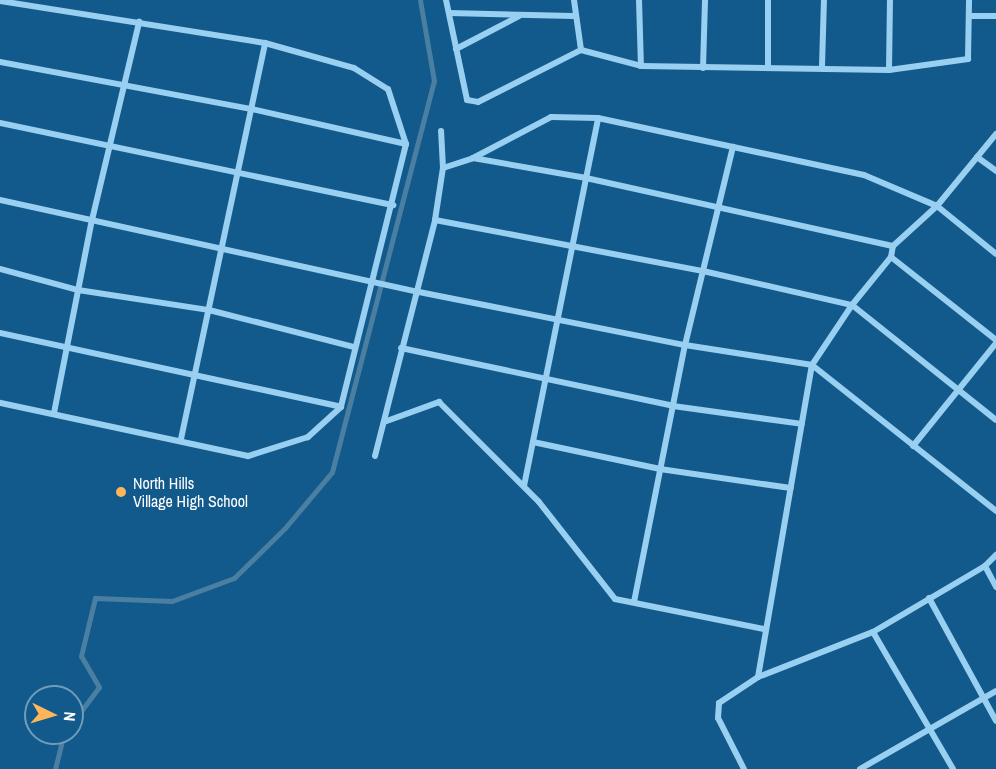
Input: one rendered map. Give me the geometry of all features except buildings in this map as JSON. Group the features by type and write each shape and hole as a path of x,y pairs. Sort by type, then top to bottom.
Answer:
{"street":[{"path":"447,0 467,100 478,102 581,50 641,66 703,68 822,66 889,70 968,59 969,0"},
{"path":"574,0 573,16 581,50"},
{"path":"639,0 641,66"},
{"path":"703,68 705,0"},
{"path":"768,0 768,66"},
{"path":"822,66 824,0"},
{"path":"889,70 890,0"},
{"path":"0,1 265,43 354,68 388,89 406,144 376,281 354,347 341,407 308,437 248,456 181,439 0,403"},
{"path":"448,13 573,16"},
{"path":"456,49 522,15"},
{"path":"969,16 996,16"},
{"path":"54,413 92,220 139,22"},
{"path":"181,439 265,43"},
{"path":"0,62 252,109 406,144"},
{"path":"443,168 472,158 551,117 598,118 864,175 937,206 996,254"},
{"path":"524,486 598,118"},
{"path":"0,123 394,205"},
{"path":"375,456 400,348 419,292 435,220 443,168 441,131"},
{"path":"758,677 764,629 812,365 852,305 891,257 892,246 937,206 996,134"},
{"path":"634,602 685,345 733,147"},
{"path":"977,157 996,171"},
{"path":"472,158 586,178 892,246"},
{"path":"0,200 419,292 685,345 812,365 996,511"},
{"path":"435,220 703,271 852,305 996,420"},
{"path":"891,257 996,341 913,446"},
{"path":"0,269 78,290 209,310 354,347"},
{"path":"0,333 194,377 341,407"},
{"path":"400,348 673,406 802,423"},
{"path":"384,422 439,402 524,486 615,599 764,629"},
{"path":"532,442 660,469 791,488"},
{"path":"744,769 718,718 719,703 758,677 873,632 985,566 996,555"},
{"path":"985,566 996,588"},
{"path":"929,598 996,721"},
{"path":"873,632 930,726 953,769"},
{"path":"860,769 930,726 996,692"}],"waterway":[{"path":"84,707 99,687 81,656 95,598 172,601 234,578 285,528 332,472 434,81 420,0"},
{"path":"55,769 61,745"}],"place":[{"name":"North Hills Village High School","path":"121,492"}]}
